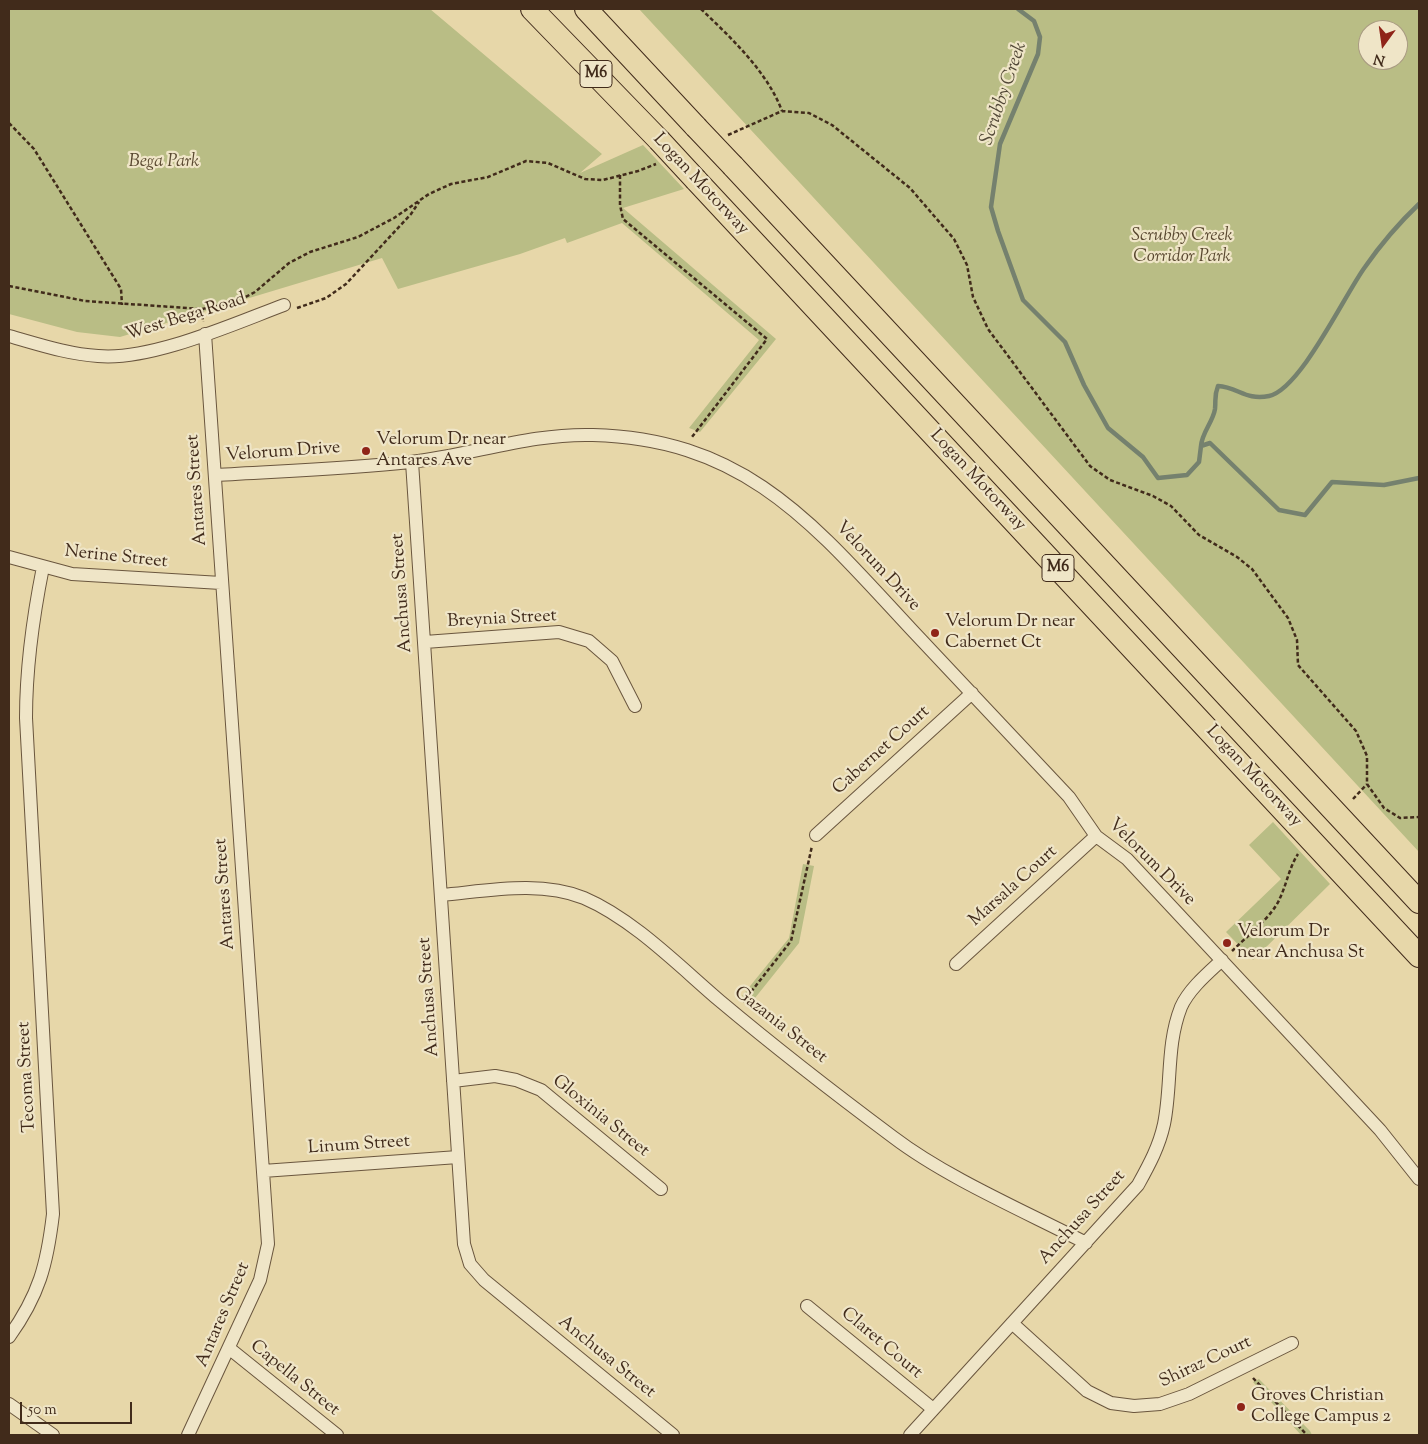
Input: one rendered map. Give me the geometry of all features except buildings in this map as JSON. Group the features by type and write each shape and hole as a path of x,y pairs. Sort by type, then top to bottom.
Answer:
{"highway":[{"name":"Logan Motorway","path":"532,9 659,140 1419,956"},
{"name":"Logan Motorway","path":"586,9 1419,902"}],"street":[{"name":"West Bega Road","path":"9,336 71,353 108,357 144,352 204,334 284,305"},
{"name":"Antares Street","path":"188,1435 230,1349 264,1267 268,1244 204,334"},
{"name":"Velorum Drive","path":"215,476 412,462 537,438 565,435 617,436 662,443 686,450 755,480 795,509 817,528 1069,797 1096,836 1127,859 1380,1130 1419,1180"},
{"name":"Anchusa Street","path":"412,462 464,1244 470,1264 484,1280 673,1435"},
{"name":"Nerine Street","path":"9,557 43,567 91,576 221,582"},
{"name":"Tecoma Street","path":"9,1337 22,1318 38,1288 48,1252 52,1214 26,718 26,676 31,628 43,567"},
{"name":"Breynia Street","path":"425,642 559,632 589,641 612,661 635,706"},
{"name":"Cabernet Court","path":"816,835 972,693"},
{"name":"Marsala Court","path":"956,964 1096,836"},
{"name":"Gazania Street","path":"441,895 532,888 557,891 583,898 607,910 635,930 735,1013 895,1138 939,1167 1086,1243"},
{"name":"Anchusa Street","path":"910,1435 1138,1185 1156,1154 1164,1123 1172,1038 1182,1005 1201,981 1222,960"},
{"name":"Gloxinia Street","path":"453,1081 495,1076 516,1080 541,1090 661,1189"},
{"name":"Linum Street","path":"263,1170 458,1157"},
{"name":"Claret Court","path":"807,1306 933,1409"},
{"name":"Shiraz Court","path":"1012,1323 1087,1392 1110,1403 1134,1406 1160,1404 1189,1394 1242,1366 1292,1343"},
{"name":"Capella Street","path":"230,1349 337,1435"},
{"path":"9,1404 53,1435"}],"path":[{"path":"701,9 734,41 776,92 782,111 809,113 832,125 910,188 948,232 967,265 973,297 988,329 1052,418 1090,466 1110,480 1153,496 1172,506 1199,535 1237,557 1252,569 1288,618 1297,640 1298,665 1356,731 1367,756 1367,784 1384,808 1400,818 1419,818"},
{"path":"9,123 34,149 121,289 122,305"},
{"path":"9,286 84,301 122,305 168,305 202,309 236,302 255,292 289,264 310,252 358,237 394,218 420,200 450,184 488,177 526,161 548,163 585,179 603,180 638,171"},
{"path":"620,175 620,205 623,219 767,339 694,432 686,450"},
{"path":"284,305 292,308 308,306 326,298 346,284 411,214 420,200"},
{"path":"1354,799 1367,784"},
{"path":"735,1013 791,941 810,851 816,835"},
{"path":"1222,960 1263,920 1280,900 1289,868 1299,851"},
{"path":"1242,1366 1306,1435"}],"green space":[{"name":"Bega Park","path":"9,9 430,9 602,154 580,173 643,145 684,189 623,208 776,339 700,432 689,428 759,340 622,223 567,243 565,238 520,254 398,289 382,258 120,337 77,332 9,314"},
{"name":"Scrubby Creek Corridor Park","path":"639,9 1419,9 1419,852"},
{"path":"1273,822 1330,884 1253,960 1226,932 1281,879 1249,845"},
{"path":"803,864 814,866 799,943 751,1003 742,996 789,938"},
{"path":"1259,1379 1312,1435 1301,1435 1253,1382"}],"waterway":[{"name":"Scrubby Creek","path":"1018,9 1034,21 1040,37 1038,54 1000,144 991,207 1023,300 1065,342 1084,385 1108,428 1143,457 1158,478 1187,475 1199,462 1201,446 1210,443 1279,510 1305,515 1332,482 1384,485 1419,478"},
{"path":"1201,446 1203,436 1214,414 1218,386 1254,397 1269,396 1281,390 1295,377 1308,359 1371,258 1397,226 1419,204"}],"place":[{"name":"Velorum Dr near Antares Ave","path":"366,451"},
{"name":"Velorum Dr near Cabernet Ct","path":"935,633"},
{"name":"Velorum Dr near Anchusa St","path":"1227,943"},
{"name":"Groves Christian College Campus 2","path":"1241,1407"}]}
